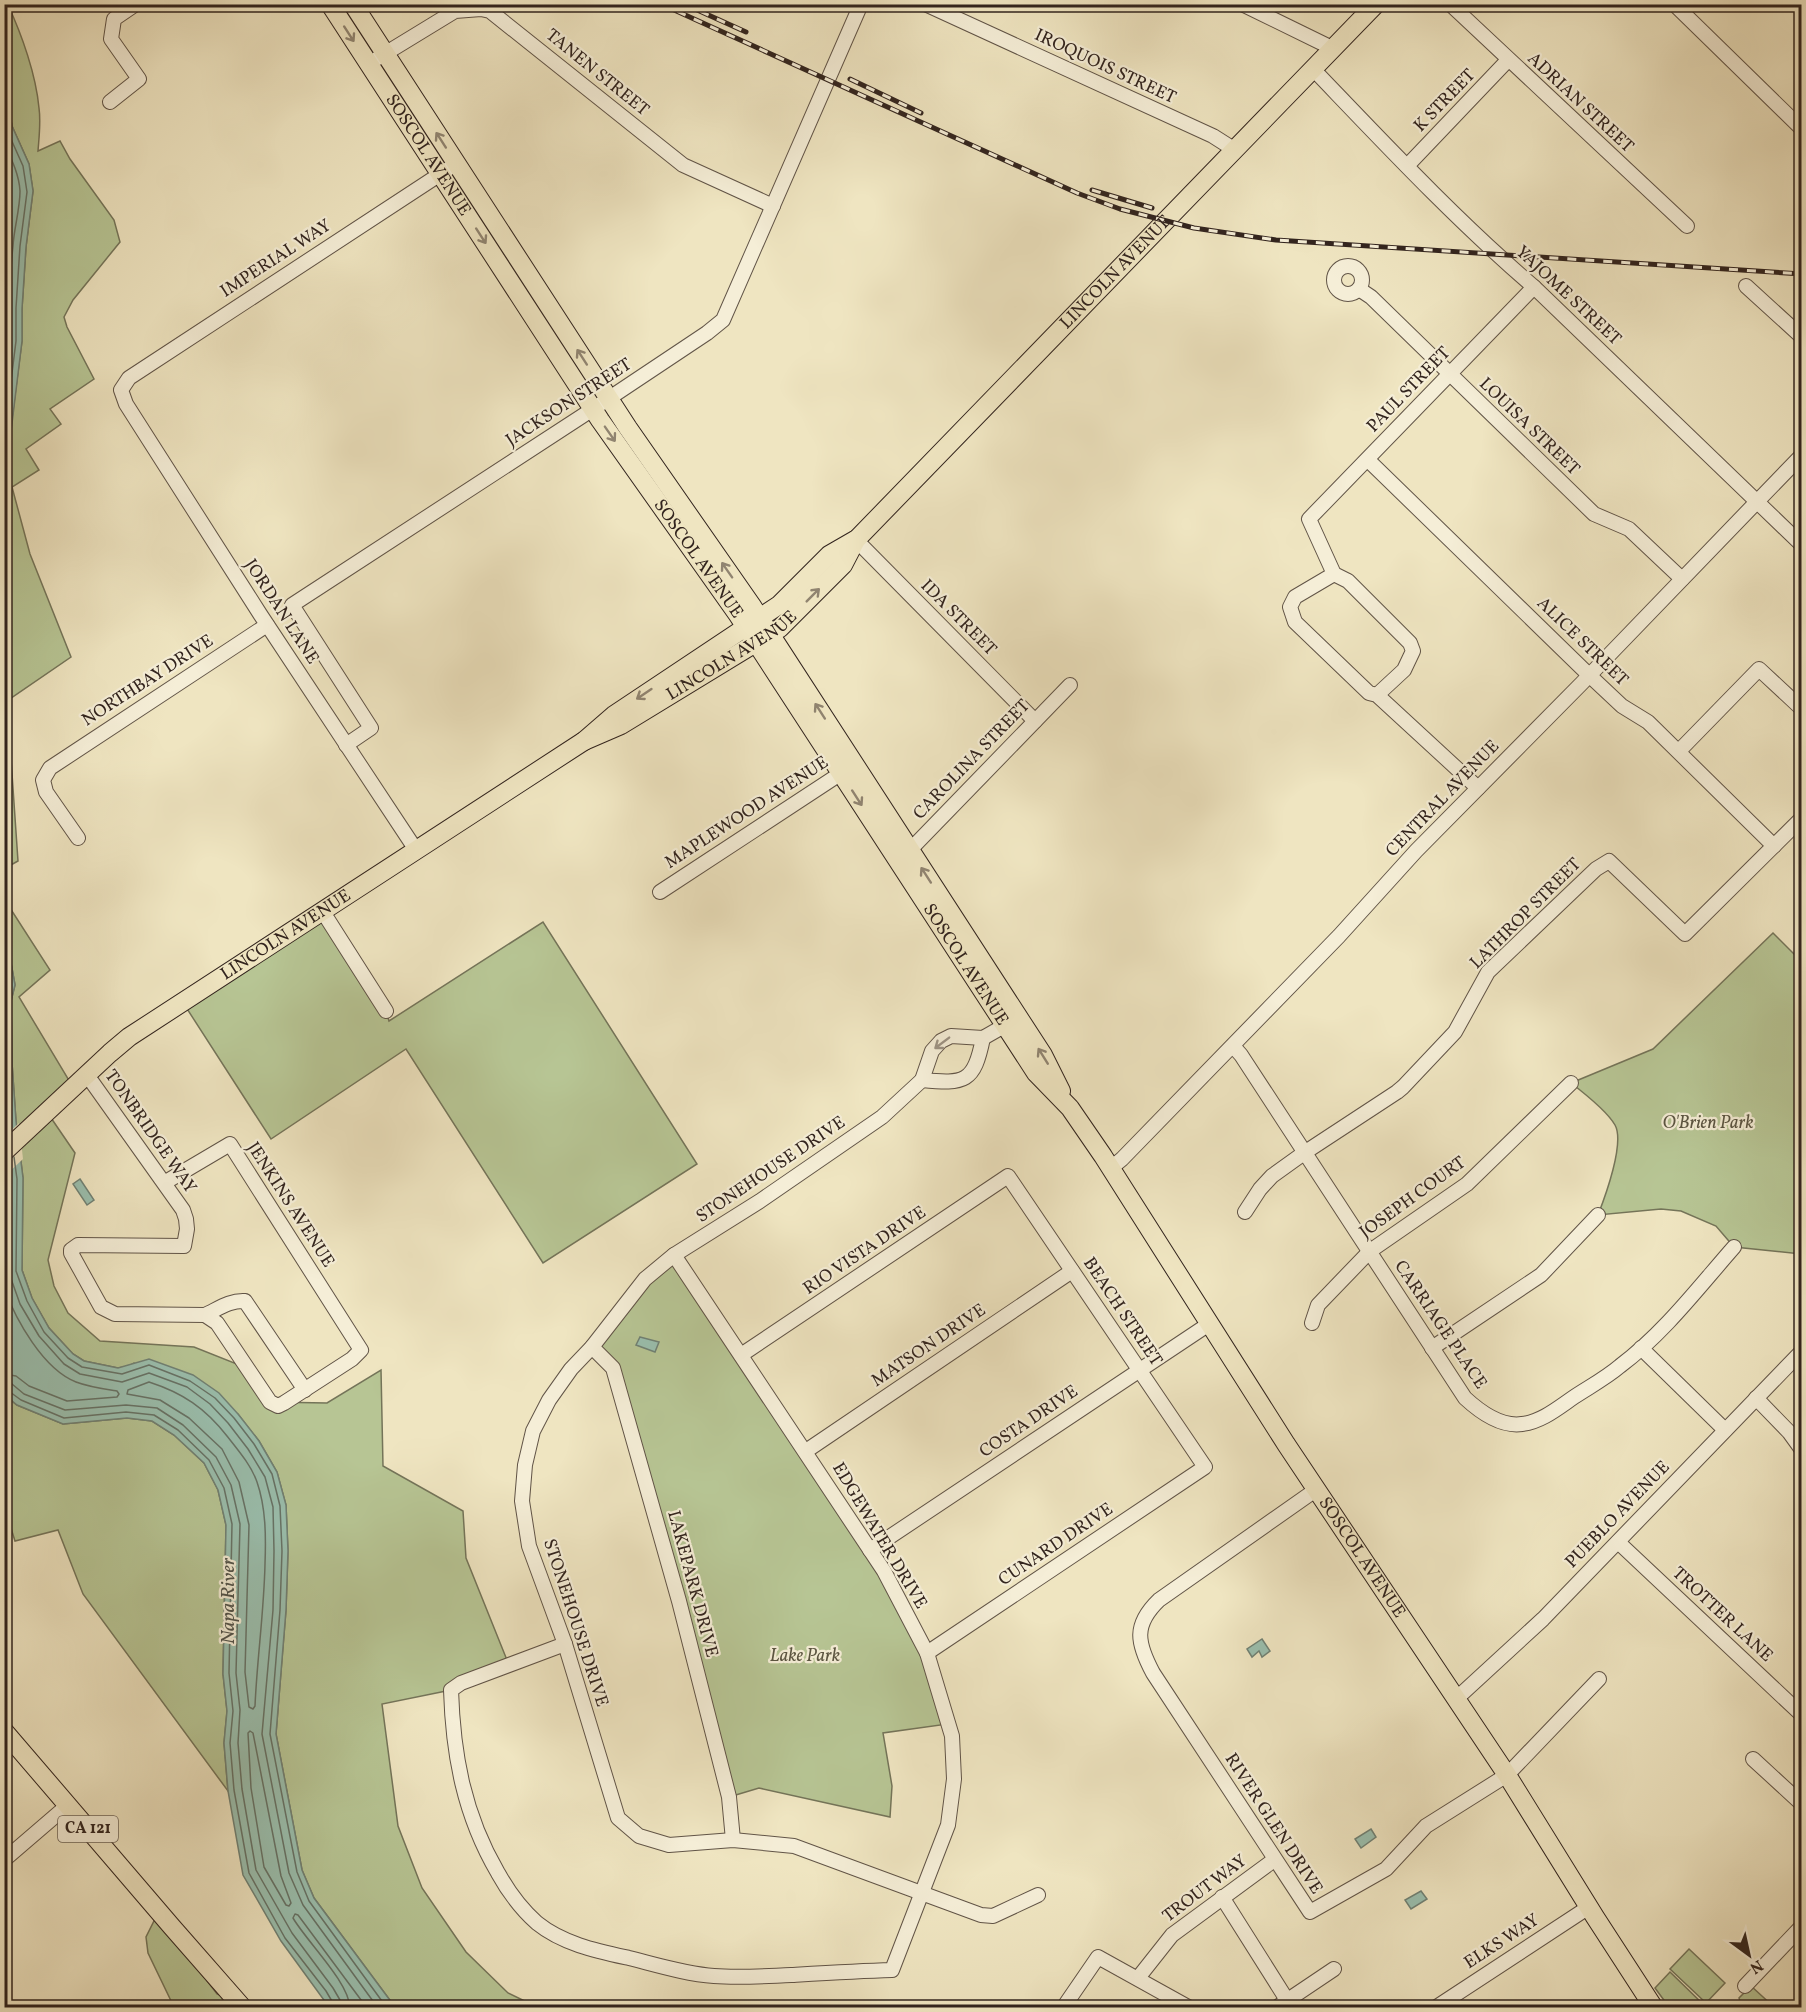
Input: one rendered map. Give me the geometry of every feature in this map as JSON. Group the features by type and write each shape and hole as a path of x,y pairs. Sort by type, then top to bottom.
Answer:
{"main road":[{"name":"SOSCOL AVENUE","path":"330,4 593,409 753,623"},
{"name":"SOSCOL AVENUE","path":"353,4 1011,1021 1036,1073 1070,1108 1111,1168 1209,1324 1507,1775 1654,2007"},
{"name":"LINCOLN AVENUE","path":"584,741 621,725 780,628 843,565 856,540 1377,4"},
{"name":"LINCOLN AVENUE","path":"4,1152 110,1053 149,1023 584,741 614,715 753,623 784,600 829,555 856,540"},
{"name":"CA 121","path":"4,1731 172,1928 243,2007"}],"street":[{"path":"110,102 139,79 111,39 114,19 136,4"},
{"name":"JACKSON STREET","path":"346,745 371,728 292,605 609,399 723,320 861,4"},
{"name":"IROQUOIS STREET","path":"925,4 1213,136 1235,150"},
{"path":"1242,4 1334,49"},
{"name":"ADRIAN STREET","path":"1450,4 1687,226"},
{"path":"1674,4 1802,129"},
{"name":"TANEN STREET","path":"369,64 455,11 481,9 490,11 683,165 773,206"},
{"name":"K STREET","path":"1407,166 1508,60"},
{"name":"YAJOME STREET","path":"1314,70 1507,264 1534,287 1802,545"},
{"name":"IMPERIAL WAY","path":"121,390 129,378 456,164"},
{"path":"1746,286 1802,337"},
{"name":"PAUL STREET","path":"1335,574 1309,519 1534,287"},
{"name":"LOUISA STREET","path":"1359,289 1371,297 1594,514 1629,529 1682,579"},
{"name":"JORDAN LANE","path":"121,390 127,405 267,625 416,850"},
{"name":"CENTRAL AVENUE","path":"1111,1168 1233,1046 1478,788 1802,455"},
{"name":"ALICE STREET","path":"1368,460 1589,675 1622,705 1648,722 1774,846"},
{"name":"IDA STREET","path":"856,540 1035,721"},
{"path":"1377,695 1404,670 1413,651 1410,643 1348,581 1335,574 1295,597 1290,607 1295,622 1369,693 1377,695 1478,788"},
{"name":"NORTHBAY DRIVE","path":"78,838 46,792 43,780 50,768 267,625"},
{"path":"1678,751 1758,669 1802,710"},
{"name":"CAROLINA STREET","path":"903,854 1070,685"},
{"name":"MAPLEWOOD AVENUE","path":"660,892 848,769"},
{"name":"LATHROP STREET","path":"1304,1153 1403,1087 1455,1032 1488,972 1596,869 1609,861 1684,934 1802,819"},
{"path":"323,912 386,1011"},
{"path":"922,1080 950,1082 963,1080 972,1072 978,1060 983,1038 1011,1021"},
{"name":"STONEHOUSE DRIVE","path":"983,1038 946,1037 932,1052 922,1080 882,1117 760,1202 674,1255 645,1279 592,1347 571,1369 549,1400 533,1431 525,1465 522,1501 529,1546 566,1644 618,1818 639,1836 669,1845 733,1840 794,1846 981,1915 993,1916 1038,1895"},
{"name":"CARRIAGE PLACE","path":"1233,1046 1465,1398 1490,1416 1520,1425 1534,1422 1620,1366 1684,1306 1734,1247"},
{"name":"TONBRIDGE WAY","path":"87,1075 183,1210 187,1229 184,1246 78,1245 71,1250 71,1253 101,1307 107,1311 114,1314 205,1315"},
{"name":"JOSEPH COURT","path":"1312,1323 1318,1305 1370,1251 1467,1184 1571,1083"},
{"name":"JENKINS AVENUE","path":"164,1184 230,1144 362,1350 305,1390"},
{"path":"1245,1212 1260,1189 1272,1176 1304,1153"},
{"name":"BEACH STREET","path":"1008,1176 1205,1467"},
{"name":"RIO VISTA DRIVE","path":"741,1355 1008,1176"},
{"path":"1432,1348 1541,1275 1598,1215"},
{"name":"EDGEWATER DRIVE","path":"566,1644 461,1683 451,1690 452,1722 460,1776 472,1822 493,1864 522,1909 537,1923 572,1943 593,1950 712,1976 747,1977 892,1970 948,1825 954,1779 952,1736 927,1653 884,1571 674,1255"},
{"name":"MATSON DRIVE","path":"806,1451 1072,1271"},
{"path":"238,1300 245,1301 305,1390 278,1406 270,1402 218,1323 205,1315 228,1303 238,1300"},
{"name":"COSTA DRIVE","path":"870,1550 1209,1324"},
{"name":"LAKEPARK DRIVE","path":"592,1347 613,1368 679,1600 726,1786 733,1840"},
{"path":"1641,1348 1725,1430"},
{"name":"PUEBLO AVENUE","path":"1456,1699 1543,1618 1802,1352"},
{"path":"1756,1398 1789,1432 1802,1450"},
{"name":"CUNARD DRIVE","path":"927,1653 1205,1467"},
{"name":"RIVER GLEN DRIVE","path":"1317,1489 1159,1600 1147,1611 1139,1630 1142,1652 1153,1673 1310,1912 1386,1869 1426,1826 1507,1775 1599,1679"},
{"name":"TROTTER LANE","path":"1618,1542 1802,1715"},
{"path":"1753,1759 1802,1804"},
{"path":"4,1860 68,1805"},
{"name":"TROUT WAY","path":"1138,1978 1172,1935 1274,1860"},
{"path":"1222,1897 1281,2004 1334,1969"},
{"name":"ELKS WAY","path":"1435,2007 1589,1906"},
{"path":"1745,1986 1802,1926"},
{"path":"1063,2007 1098,1957 1190,2007"}],"green space":[{"path":"4,5 8,5 18,29 35,82 40,119 38,151 60,141 70,159 114,220 120,242 73,300 64,317 94,379 50,409 61,424 26,449 39,470 12,487 30,554 71,657 7,701 18,861 9,866 10,908 50,970 19,997 73,1087 47,1112 75,1153 48,1260 54,1286 68,1313 100,1341 194,1347 247,1368 270,1402 327,1403 381,1370 383,1466 463,1511 466,1558 509,1665 451,1690 382,1704 398,1826 422,1888 466,1952 508,1993 537,2007 395,2007 314,1898 302,1870 276,1734 286,1610 288,1551 286,1505 277,1472 259,1441 238,1414 134,1363 118,1368 84,1361 73,1354 49,1328 32,1298 22,1270 23,1178 12,1063 11,1001 15,985 4,924 4,481 22,341 26,247 33,191 29,164 12,126 5,82"},
{"path":"323,912 386,1011 389,1021 543,922 697,1164 543,1263 406,1049 271,1139 182,1001"},
{"name":"O'Brien Park","path":"1773,933 1801,961 1801,1254 1734,1247 1716,1226 1681,1211 1661,1209 1598,1215 1613,1170 1618,1144 1617,1133 1615,1125 1607,1114 1571,1083 1653,1049"},
{"name":"Lake Park","path":"674,1255 806,1451 927,1653 948,1724 883,1733 892,1786 890,1817 759,1788 729,1797 613,1368 592,1347"},
{"path":"4,1395 17,1405 63,1424 127,1418 152,1421 174,1435 204,1463 218,1490 226,1525 223,1674 227,1711 224,1743 228,1791 83,1594 58,1530 15,1541 5,1509"},
{"path":"157,1915 217,1994 243,2007 174,2007 148,1953 146,1937"},
{"path":"1689,1949 1725,1983 1706,2003 1670,1969"},
{"path":"1670,1972 1706,2007 1669,2007 1655,1988"},
{"path":"1751,1986 1774,2007 1742,2007 1739,1998"}],"water":[{"path":"5,82 12,126 29,164 33,191 26,247 22,341 5,481"},
{"name":"Napa River","path":"4,924 15,985 11,1001 12,1063 23,1178 22,1270 32,1298 49,1328 73,1354 84,1361 118,1368 149,1359 193,1375 219,1393 259,1441 277,1472 286,1505 288,1551 286,1610 276,1734 302,1870 314,1898 395,2007 329,2007 281,1941 243,1875 228,1791 224,1743 227,1711 223,1674 226,1525 218,1490 204,1463 174,1435 152,1421 127,1418 63,1424 17,1405 5,1395"},
{"path":"80,1179 94,1200 87,1205 73,1184"},
{"path":"640,1337 659,1342 655,1352 636,1345"},
{"path":"1262,1639 1270,1651 1262,1657 1259,1651 1252,1657 1247,1649"},
{"path":"1371,1829 1376,1837 1361,1848 1355,1839"},
{"path":"1421,1891 1427,1899 1411,1909 1405,1900"}],"pier":[{"path":"19,1123 23,1159 5,1176 5,1136"}],"railway":[{"path":"661,4 1077,193 1120,209 1194,228 1276,240 1802,274"},
{"path":"684,4 746,32"},
{"path":"850,79 921,113"},
{"path":"1092,190 1152,208"}]}
